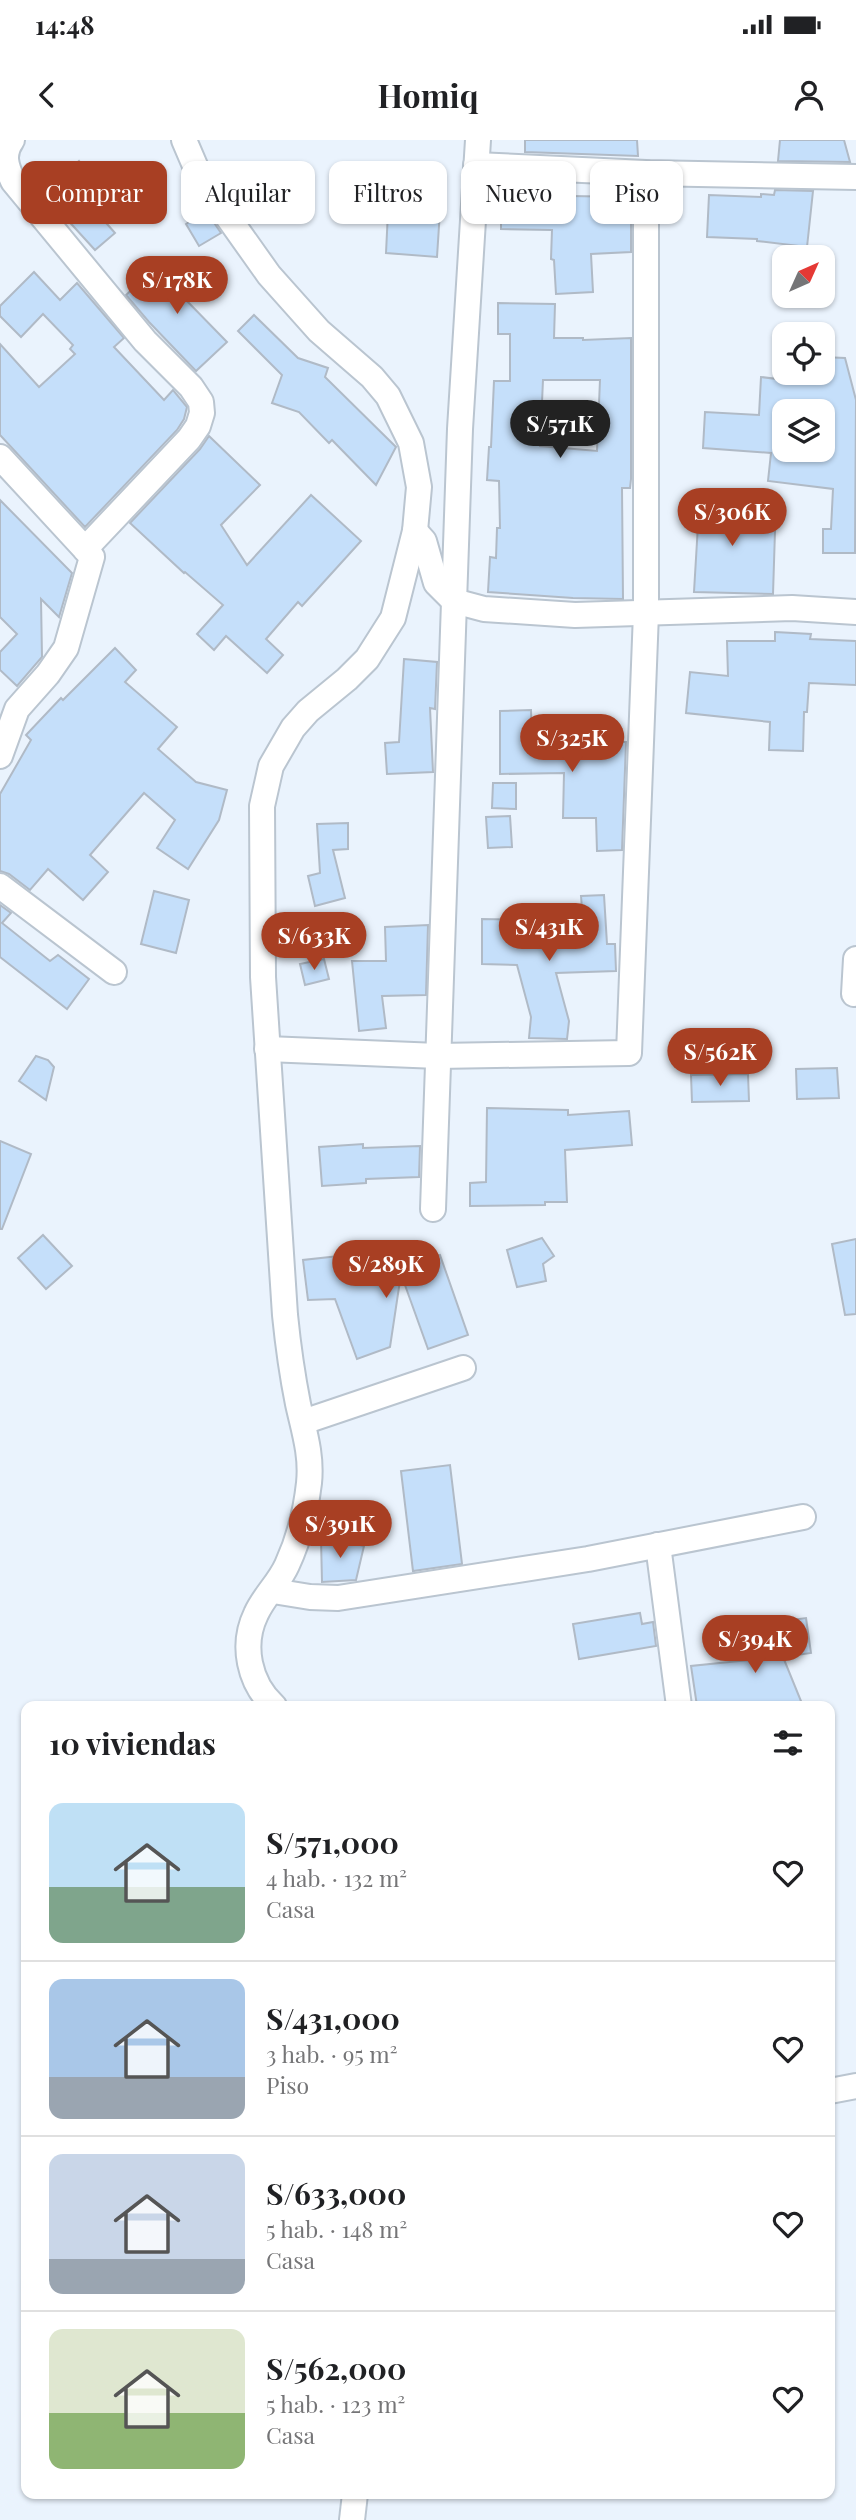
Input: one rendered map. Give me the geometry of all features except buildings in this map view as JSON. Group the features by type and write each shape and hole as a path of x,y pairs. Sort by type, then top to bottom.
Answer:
{"street":[{"path":"184,140 208,189 269,275 319,331 372,377 388,396 411,443 417,464 419,487 415,531 394,618 381,639 347,679 308,711 293,728 280,747 265,786 262,806 261,902 267,1049 285,1315 290,1362 309,1448 305,1511 287,1566 256,1613 251,1626 248,1648 252,1673 259,1688 270,1701"},
{"path":"476,161 478,140"},
{"path":"7,142 7,168 13,181 145,341 191,387 201,402 202,413 198,426 189,439 85,549"},
{"path":"683,174 856,177"},
{"path":"433,1209 460,429 472,224"},
{"path":"267,1049 438,1056 629,1053 646,613 646,224"},
{"path":"0,457 92,557 66,648 48,674 8,702 0,757"},
{"path":"415,531 424,541 436,583 454,601 484,609 575,615 792,608 856,612"},
{"path":"0,886 114,972"},
{"path":"854,994 856,959"},
{"path":"303,1422 463,1367"},
{"path":"273,1591 338,1598 588,1559 803,1517"},
{"path":"658,1545 678,1701"},
{"path":"835,2090 856,2086"},
{"path":"352,2520 354,2499"}]}
